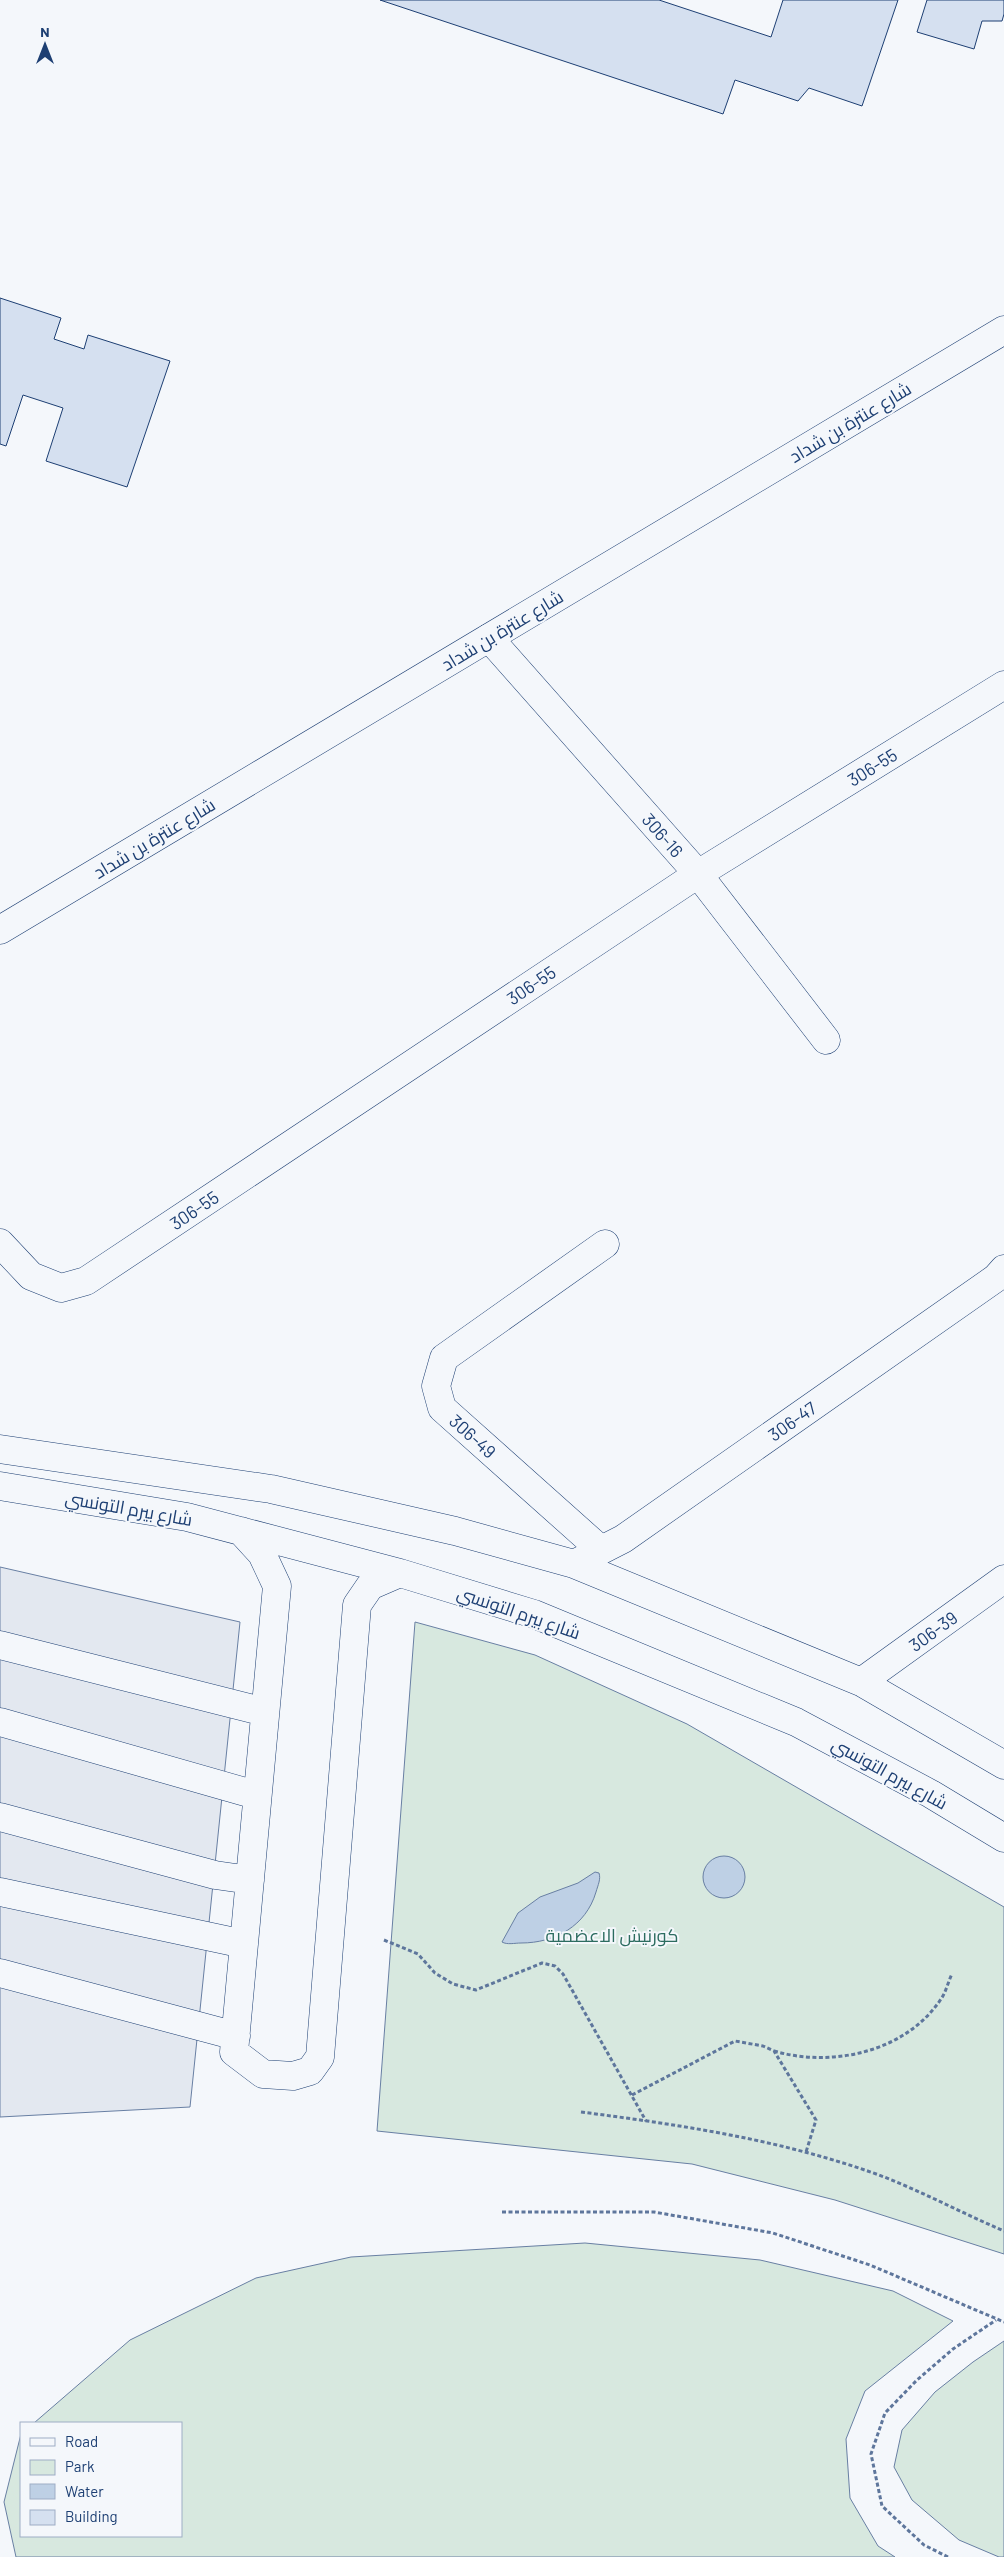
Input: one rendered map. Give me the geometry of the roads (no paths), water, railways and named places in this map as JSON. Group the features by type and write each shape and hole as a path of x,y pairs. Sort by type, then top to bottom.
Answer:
{"street":[{"name":"شارع عنترة بن شداد","path":"0,930 1004,330"},
{"name":"306-16","path":"489,638 698,874 826,1040"},
{"name":"306-55","path":"0,1243 31,1276 61,1288 86,1282 698,874 1004,685"},
{"name":"306-49","path":"601,1550 442,1408 436,1386 444,1358 605,1244"},
{"name":"306-47","path":"574,1564 623,1539 996,1278 1004,1269"},
{"path":"0,1449 271,1489 455,1531 574,1564 861,1682 1004,1765"},
{"name":"شارع بيرم التونسي","path":"0,1486 187,1516 400,1573 534,1614 796,1722 931,1794 1004,1838"},
{"path":"241,1531 262,1554 277,1586 256,1795 234,2052 262,2074 293,2076 310,2070 320,2058 357,1605 370,1586 400,1573"},
{"name":"306-39","path":"861,1682 1004,1580"},
{"path":"0,1645 265,1712"},
{"path":"0,1722 256,1795"},
{"path":"0,1816 215,1875 250,1880"},
{"path":"0,1892 244,1944"},
{"path":"0,1974 236,2036"}],"water":[{"path":"728,1856 736,1859 742,1865 745,1877 742,1889 736,1895 720,1898 712,1895 706,1889 703,1873 706,1865 712,1859"},
{"path":"595,1872 600,1875 591,1904 585,1914 568,1930 546,1940 509,1944 502,1942 518,1913 540,1897 578,1883"}],"park label":[{"name":"كورنيش الاعضمية","path":"612,1935"}]}
